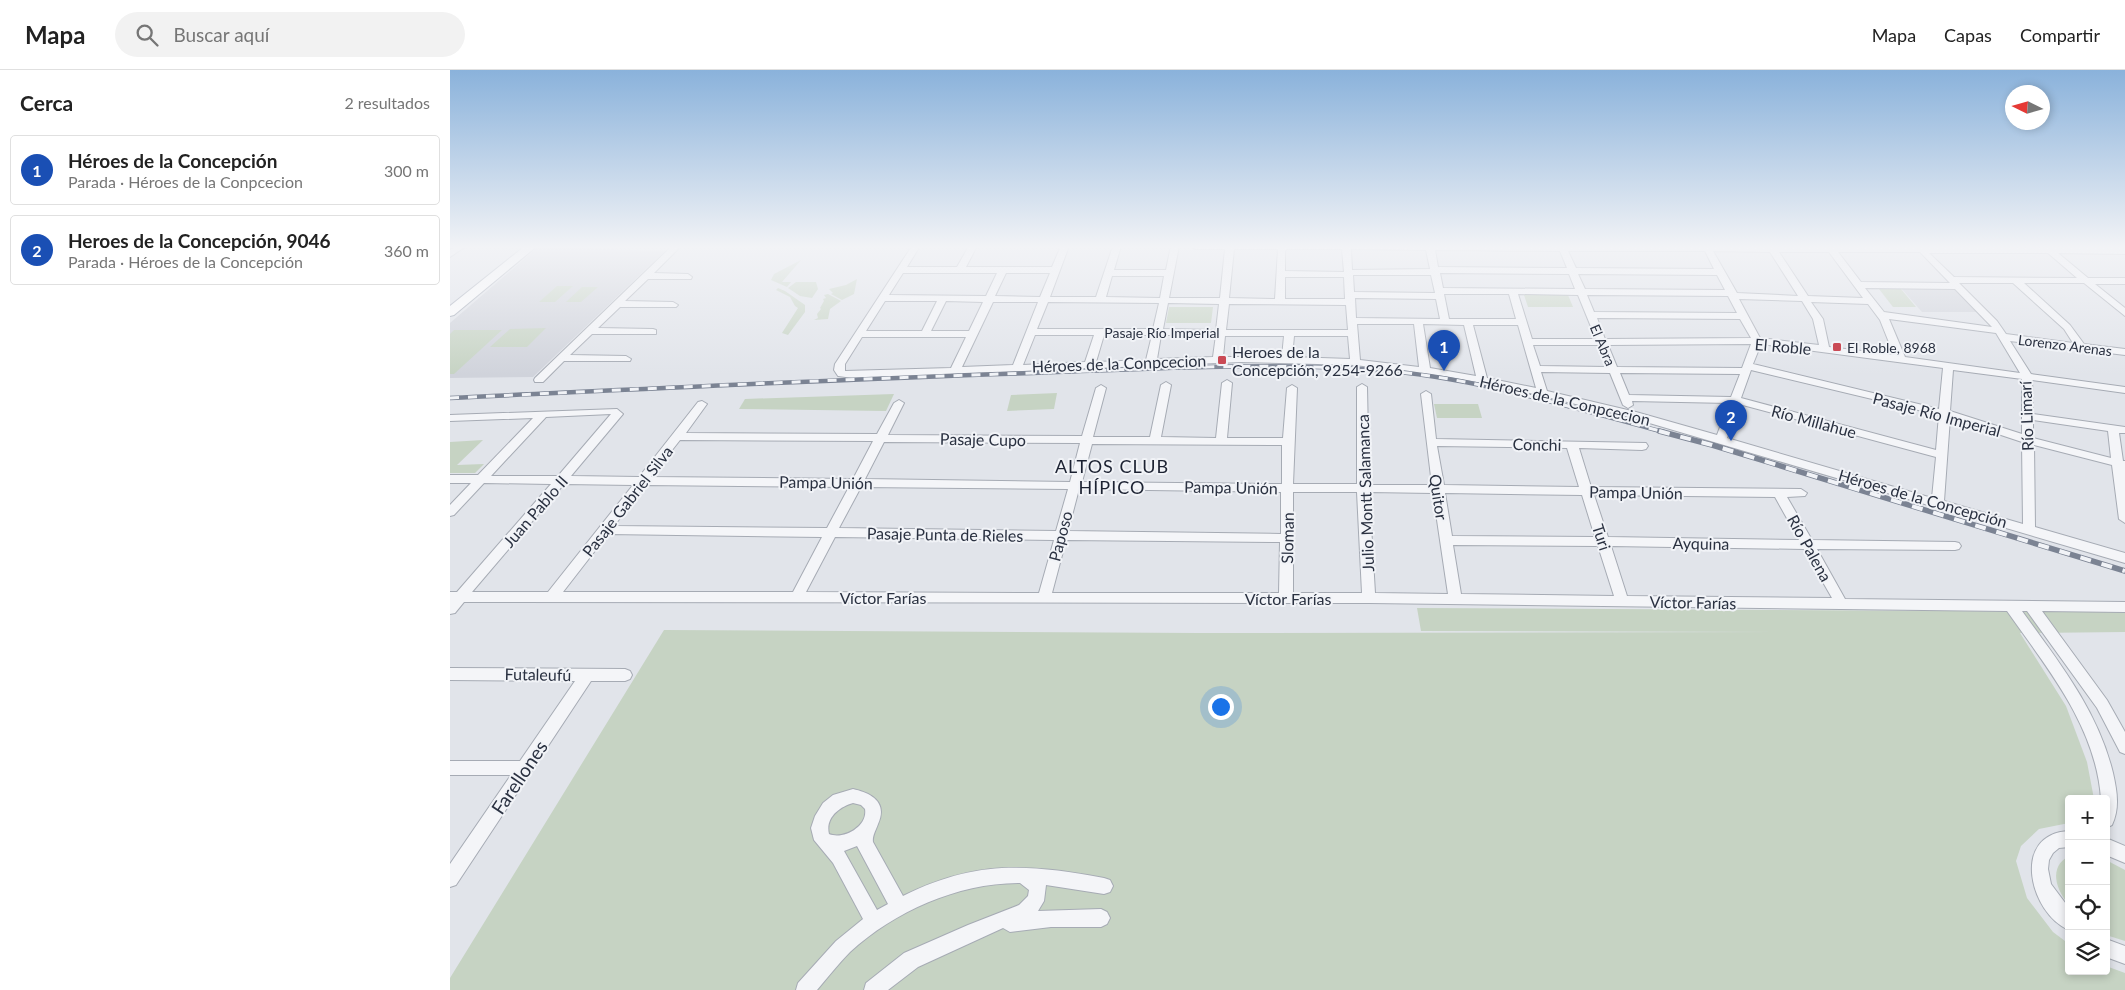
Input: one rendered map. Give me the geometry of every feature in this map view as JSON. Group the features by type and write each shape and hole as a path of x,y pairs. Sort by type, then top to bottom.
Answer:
{"main road":[{"path":"450,303 468,289"},
{"path":"450,312 478,289"}],"street":[{"path":"539,380 633,289"},
{"path":"860,334 888,289"},
{"path":"954,371 994,289"},
{"path":"1017,368 1048,289"},
{"path":"1100,300 1104,289"},
{"path":"1151,362 1166,289"},
{"path":"1218,360 1225,289"},
{"path":"1280,289 1280,302"},
{"path":"1349,289 1355,362"},
{"path":"1438,289 1445,322"},
{"name":"El Abra","path":"1580,289 1632,414"},
{"path":"1721,438 1758,341 1731,289"},
{"path":"1799,289 1821,325 1825,349"},
{"path":"1861,289 1882,315 1890,329 1901,360"},
{"name":"Río Limarí","path":"1960,289 2002,334 2026,376 2029,530"},
{"path":"2025,289 2067,327 2081,347"},
{"path":"2097,289 2125,312"},
{"path":"1513,292 1542,392"},
{"path":"882,298 1280,302 1439,293 1581,292 1734,295 1872,302"},
{"path":"925,334 943,299"},
{"path":"617,304 673,305"},
{"path":"1590,315 1746,316"},
{"name":"Lorenzo Arenas","path":"1882,315 2081,347 2125,352"},
{"path":"1352,321 1522,322"},
{"path":"1418,322 1425,370"},
{"path":"1468,322 1482,380"},
{"path":"590,331 653,332"},
{"name":"Pasaje Río Imperial","path":"1031,332 1353,333"},
{"path":"1090,364 1100,332"},
{"path":"1287,360 1288,333"},
{"path":"860,334 972,334"},
{"name":"Héroes de la Conpcecion","path":"860,334 840,364 840,372 853,375 1218,360 1355,362 1425,370 1542,392 1721,438"},
{"name":"El Roble","path":"1528,342 1748,343 1758,341 2125,390"},
{"path":"561,358 626,359"},
{"path":"1938,503 1948,366"},
{"name":"Pasaje Río Imperial","path":"1535,369 1747,368 1944,413 2028,440 2122,464"},
{"path":"1221,442 1227,383"},
{"path":"1155,441 1166,385"},
{"name":"Julio Montt Salamanca","path":"1362,387 1363,488 1369,598"},
{"name":"Paposo","path":"1044,598 1101,388"},
{"name":"Sloman","path":"1286,598 1288,442 1292,388"},
{"name":"Quitor","path":"1426,394 1431,442 1456,599"},
{"name":"Río Millahue","path":"1625,398 1736,400 1941,455"},
{"path":"796,597 899,403"},
{"name":"Pasaje Gabriel Silva","path":"552,597 702,404"},
{"name":"Juan Pablo II","path":"450,609 455,597 562,479 618,412 543,414"},
{"path":"450,418 543,414"},
{"path":"450,512 543,414"},
{"path":"2027,416 2119,429 2125,513"},
{"name":"Pasaje Cupo","path":"677,436 1288,442"},
{"name":"Héroes de la Concepción","path":"1721,438 2125,558"},
{"name":"Conchi","path":"1431,442 1642,446"},
{"name":"Turi","path":"1572,445 1622,601"},
{"name":"Pampa Unión","path":"450,479 1801,494"},
{"name":"Río Palena","path":"1779,493 1841,604"},
{"name":"Pasaje Punta de Rieles","path":"604,530 1287,538"},
{"name":"Ayquina","path":"1446,540 1955,546"},
{"name":"Víctor Farías","path":"455,597 1369,598 2125,608"},
{"path":"2011,606 2062,679 2088,721 2099,744 2110,795"},
{"path":"2031,606 2102,704 2125,747"},
{"name":"Futaleufú","path":"450,674 626,675"},
{"name":"Farellones","path":"450,879 587,675"},
{"path":"2062,679 2084,680"},
{"path":"450,768 524,768"},
{"path":"868,829 853,841 836,844 822,838 820,832 822,818 834,803 853,796 868,800 874,813 868,829 864,837 866,844 899,907"},
{"path":"2065,839 2047,846 2039,858 2039,875 2046,894 2065,916"},
{"path":"828,842 874,922"},
{"path":"2110,848 2125,855"},
{"path":"807,989 842,946 874,922 899,907 936,890 998,876 1049,876 1104,886"},
{"path":"873,990 911,960 1025,911 1035,901 1038,890 1036,883 1022,876"},
{"path":"974,932 1017,921 1051,918 1101,918"}],"shaded area":[{"path":"489,289 625,289 533,377 450,378 450,323"},
{"path":"1902,289 1954,289 1977,312 1922,312"}],"green space":[{"path":"554,289 570,289 555,302 539,302"},
{"path":"580,289 596,289 581,302 566,302"},
{"path":"780,289 785,291 805,305 805,312 788,335 782,333 798,308 790,297 776,290"},
{"path":"789,289 818,289 812,298 800,296"},
{"path":"829,289 855,289 854,294 842,300 831,294 833,293"},
{"path":"1879,289 1901,289 1916,307 1893,307"},
{"path":"828,294 841,301 830,309 828,319 814,320 818,318 817,314 821,309 823,299 826,298 824,295"},
{"path":"1524,295 1568,295 1573,307 1528,307"},
{"path":"1169,307 1213,307 1211,323 1166,323"},
{"path":"546,328 527,347 490,347 510,329"},
{"path":"454,330 502,330 454,374 450,374 450,334"},
{"path":"1057,393 1054,409 1007,411 1011,395"},
{"path":"894,394 886,411 739,409 745,399"},
{"path":"1434,404 1478,404 1482,418 1437,418"},
{"path":"483,440 457,465 484,464 475,473 450,473 450,442"},
{"path":"1417,608 2125,612 2125,632 2020,633 2066,706 2087,762 2093,795 2065,795 2065,824 2039,829 2021,846 2016,861 2027,898 2053,932 2065,941 2065,975 2110,975 2110,967 2125,973 2125,990 450,990 450,978 664,630 1197,633 1813,632 1421,631"},
{"path":"2065,859 2065,900 2056,879 2058,866"},
{"path":"2110,862 2125,870 2125,941 2110,936"}],"railway":[{"path":"450,398 814,381 1162,368 1247,366 1333,368 1413,374 1486,386 1664,432"},
{"path":"1659,431 1712,445 2125,571"}],"place":[{"name":"El Roble, 8968","path":"1837,347"},
{"name":"Heroes de la Concepción, 9254-9266","path":"1222,360"},
{"name":"Héroes de la Concepción","path":"1444,371"},
{"name":"Heroes de la Concepción, 9046","path":"1731,441"}],"district":[{"name":"ALTOS CLUB HÍPICO","path":"1112,476"}]}
